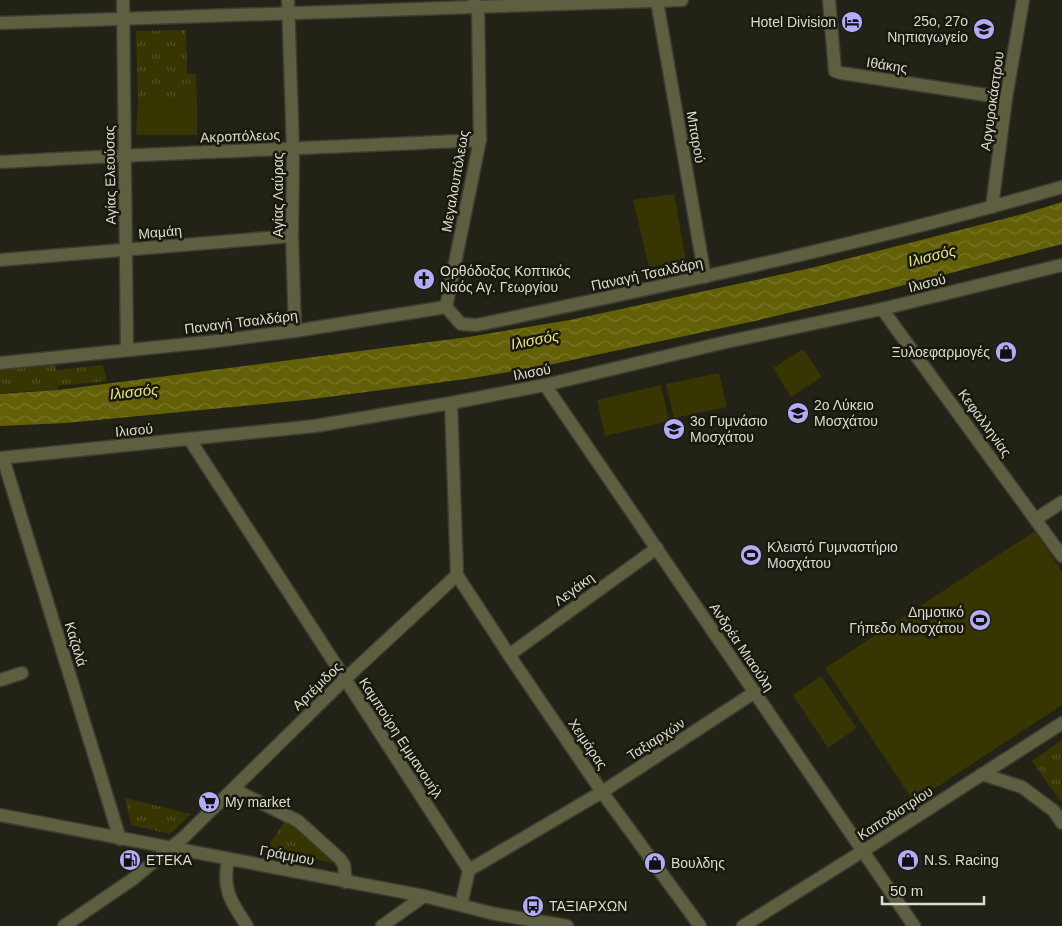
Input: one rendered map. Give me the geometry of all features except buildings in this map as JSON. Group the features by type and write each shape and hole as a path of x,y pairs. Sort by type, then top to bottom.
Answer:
{"street":[{"name":"Αγίας Ελεούσας","path":"123,0 126,350"},
{"name":"Αγίας Λαύρας","path":"288,0 293,150 292,236 295,331"},
{"path":"0,23 288,14 475,4 682,0"},
{"name":"Ιθάκης","path":"829,0 835,71 1006,98"},
{"name":"Αργυροκάστρου","path":"992,207 1006,98 1023,0"},
{"name":"Μπαρού","path":"657,1 705,277"},
{"name":"Μεγαλουπόλεως","path":"446,307 480,140 475,4"},
{"name":"Ακροπόλεως","path":"0,162 480,140"},
{"name":"Παναγή Τσαλδάρη","path":"0,363 295,331 446,307 461,324 477,325 705,277 992,207 1062,187"},
{"name":"Μαμάη","path":"0,260 292,236"},
{"name":"Ιλισού","path":"1,458 315,426 450,403 546,385 726,342 1060,269"},
{"name":"Κεφαλληνίας","path":"882,309 1062,556"},
{"name":"Ανδρέα Μιαούλη","path":"546,385 914,926"},
{"path":"450,403 457,575"},
{"name":"Καμπούρη Εμμανουήλ","path":"190,440 469,870"},
{"name":"Καζαλά","path":"1,458 120,839"},
{"path":"1036,519 1062,502"},
{"name":"Λεγάκη","path":"509,655 657,548"},
{"name":"Χειμάρας","path":"457,575 602,792 700,926"},
{"name":"Αρτέμιδος","path":"64,926 133,880 170,848 233,790 345,679 457,575"},
{"path":"0,680 22,673"},
{"name":"Ταξιαρχών","path":"469,870 602,792 755,692"},
{"name":"Καποδιστρίου","path":"743,926 864,851 1062,723"},
{"path":"982,774 1022,787 1054,811 1062,823"},
{"path":"233,790 298,821 340,859 344,865 346,882"},
{"name":"Γράμμου","path":"0,815 424,896 495,914 568,926"},
{"path":"228,860 226,890 230,900 247,926"},
{"path":"460,905 469,870"},
{"path":"382,926 424,896"},
{"path":"495,914 503,926"}],"green space":[{"path":"186,30 187,74 196,74 197,100 138,102 136,31"},
{"path":"197,100 197,135 136,135 138,102"},
{"path":"674,194 686,261 649,267 633,200"},
{"path":"803,349 822,377 791,397 773,368"},
{"path":"55,361 56,370 103,365 107,381 58,386 58,390 0,393 0,368"},
{"path":"719,373 727,407 674,418 666,384"},
{"path":"661,385 669,421 605,436 597,400"},
{"name":"Δημοτικό Γήπεδο Μοσχάτου","path":"1035,531 1062,572 1062,705 914,802 825,668"},
{"path":"821,676 857,728 828,748 793,695"},
{"path":"1062,740 1062,801 1061,802 1032,761"},
{"path":"125,798 191,814 170,834 131,825"},
{"path":"285,821 291,822 336,861 332,863 269,849 269,845"}],"water":[{"name":"Ιλισσός","path":"1062,202 1062,244 885,290 755,321 544,366 466,379 305,400 66,423 0,426 0,394 58,390 468,337 570,320 811,268 1023,214"}],"place":[{"name":"Hotel Division","path":"852,22"},
{"name":"25ο, 27ο Νηπιαγωγείο","path":"984,29"},
{"name":"Ορθόδοξος Κοπτικός Ναός Αγ. Γεωργίου","path":"424,279"},
{"name":"Ξυλοεφαρμογές","path":"1006,352"},
{"name":"2ο Λύκειο Μοσχάτου","path":"798,413"},
{"name":"3o Γυμνάσιο Μοσχάτου","path":"674,429"},
{"name":"Κλειστό Γυμναστήριο Μοσχάτου","path":"751,555"},
{"name":"Δημοτικό Γήπεδο Μοσχάτου","path":"980,620"},
{"name":"My market","path":"209,802"},
{"name":"ΕΤΕΚΑ","path":"130,860"},
{"name":"N.S. Racing","path":"908,860"},
{"name":"Βουλδης","path":"655,863"},
{"name":"ΤΑΞΙΑΡΧΩΝ","path":"533,906"}]}
